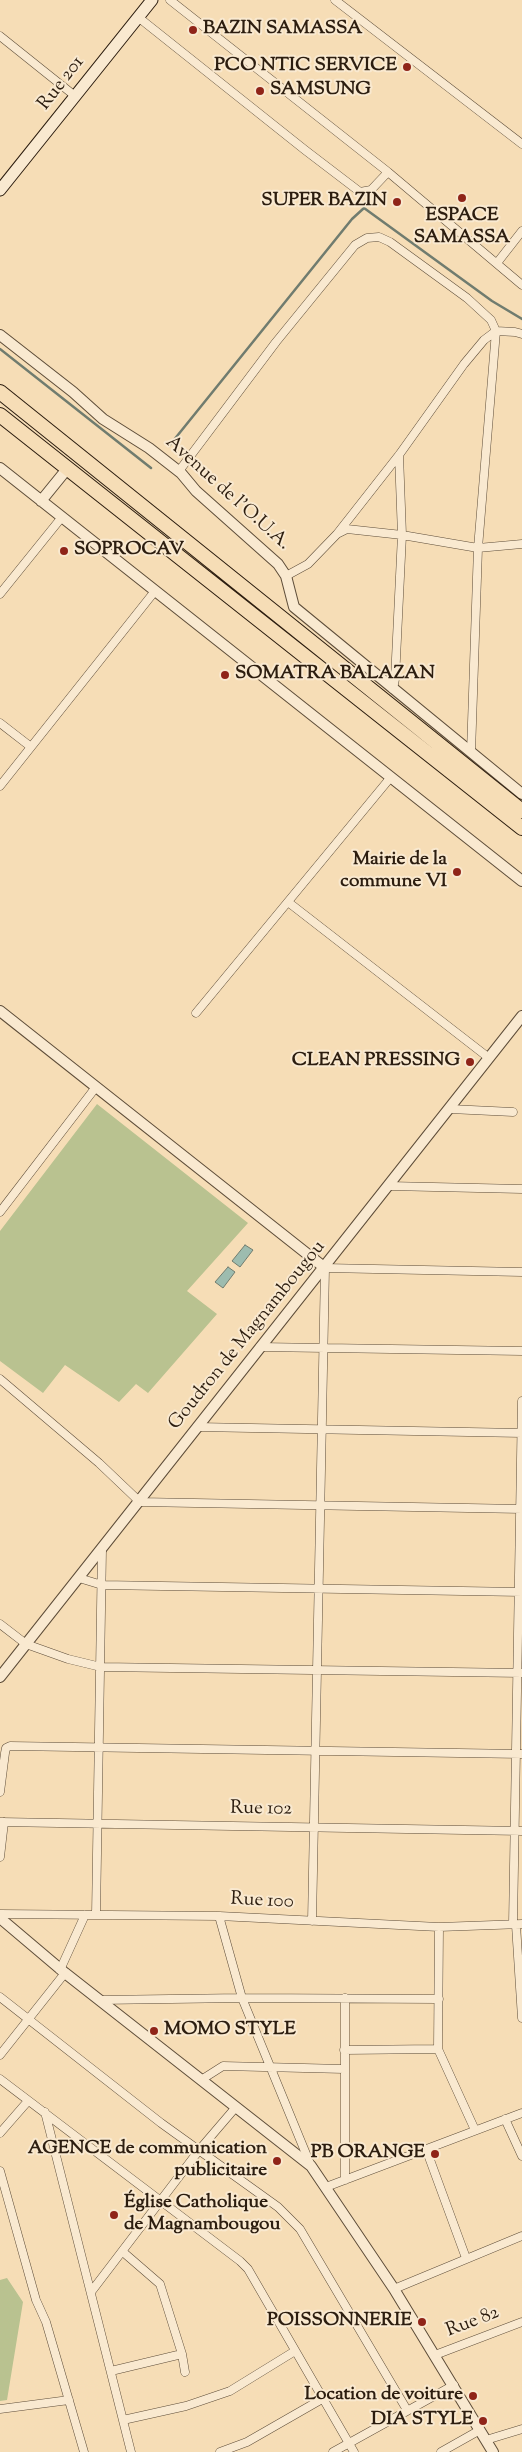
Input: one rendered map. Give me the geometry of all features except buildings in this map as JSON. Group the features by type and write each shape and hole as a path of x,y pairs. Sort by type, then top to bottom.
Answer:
{"highway":[{"path":"0,392 522,811"},
{"path":"0,414 522,828"}],"main road":[{"name":"Rue 201","path":"0,190 149,1"}],"street":[{"path":"170,0 388,172 522,285"},
{"path":"335,0 522,144"},
{"path":"138,17 360,192 371,190 388,172"},
{"path":"0,36 75,96"},
{"path":"497,263 522,231"},
{"path":"179,471 282,335 355,245 367,238 379,237 390,242 423,264 467,298 491,320 496,331 478,548 470,752"},
{"path":"286,576 308,564 337,534 399,455 464,364 484,340 496,331 522,334"},
{"name":"Avenue de l'O.U.A.","path":"0,335 73,392 103,419 150,448 179,471 196,491 278,564 286,576 294,607 522,794"},
{"path":"393,689 402,535 399,455"},
{"path":"0,468 522,881"},
{"path":"41,501 67,469"},
{"path":"0,594 62,517"},
{"path":"337,534 347,529 402,535 478,548 522,544"},
{"path":"0,786 155,591"},
{"path":"0,724 30,747"},
{"path":"196,1013 391,777"},
{"path":"288,902 489,1058"},
{"path":"0,1010 325,1268 522,1272"},
{"name":"Goudron de Magnambougou","path":"0,1677 489,1058 520,1022"},
{"path":"0,1212 96,1087"},
{"path":"450,1109 513,1112"},
{"path":"389,1186 522,1189"},
{"path":"312,1921 317,1751 325,1268"},
{"path":"260,1347 522,1351"},
{"path":"0,1379 100,1463 140,1502 521,1509"},
{"path":"522,1400 517,1924 522,2018"},
{"path":"197,1427 522,1433"},
{"path":"96,1915 99,1824 102,1549"},
{"path":"78,1578 102,1585 521,1592"},
{"path":"0,1624 26,1644 68,1660 100,1667 520,1673"},
{"path":"0,1792 6,1748 10,1746 520,1754"},
{"path":"0,1857 2,1822"},
{"name":"Rue 102","path":"2,1822 519,1831"},
{"name":"Rue 100","path":"0,1914 219,1916 439,1927 517,1924"},
{"path":"0,2054 28,2020 62,1972 85,1915"},
{"path":"219,1916 242,1998 272,2067 311,2166 394,2288 493,2452"},
{"path":"0,1918 62,1972 311,2166"},
{"path":"439,1927 438,2049 475,2130"},
{"path":"0,1997 161,2123 200,2149 278,2207 300,2229 407,2410"},
{"path":"99,2000 242,1998 439,1999"},
{"path":"345,1998 345,2180"},
{"path":"344,2050 438,2049"},
{"path":"202,2080 223,2066 344,2069"},
{"path":"0,2079 163,2200 248,2269 354,2452"},
{"path":"0,2133 28,2101"},
{"path":"91,2292 200,2149 236,2107"},
{"path":"45,2112 131,2452"},
{"path":"326,2187 522,2113"},
{"path":"505,2119 522,2156"},
{"path":"426,2149 466,2258"},
{"path":"0,2171 36,2300 46,2322 84,2452"},
{"path":"394,2288 522,2236"},
{"path":"123,2252 160,2284 182,2354 185,2372"},
{"path":"520,2323 522,2332"},
{"name":"Rue 82","path":"435,2355 520,2323"},
{"path":"123,2420 186,2406 230,2391 295,2351"},
{"path":"111,2371 182,2354"},
{"path":"333,2452 454,2385"},
{"path":"220,2452 247,2442 322,2399"},
{"path":"0,2409 69,2400"},
{"path":"486,2440 522,2429"},
{"path":"441,2452 480,2430"}],"green space":[{"path":"97,1104 248,1223 187,1291 217,1314 148,1393 136,1384 119,1402 65,1365 43,1393 0,1361 0,1231"},
{"path":"7,2278 23,2302 7,2400 0,2401 0,2280"}],"shaded area":[{"path":"245,1245 253,1250 240,1267 232,1261"},
{"path":"228,1267 235,1272 223,1288 215,1282"}],"waterway":[{"path":"169,446 352,219 364,208 492,301 522,319"},
{"path":"0,349 151,468"}],"place":[{"name":"BAZIN SAMASSA","path":"193,30"},
{"name":"PCO NTIC SERVICE","path":"407,67"},
{"name":"SAMSUNG","path":"260,91"},
{"name":"ESPACE SAMASSA","path":"462,198"},
{"name":"SUPER BAZIN","path":"397,202"},
{"name":"SOPROCAV","path":"64,551"},
{"name":"SOMATRA BALAZAN","path":"225,675"},
{"name":"Mairie de la commune VI","path":"457,872"},
{"name":"CLEAN PRESSING","path":"470,1062"},
{"name":"MOMO STYLE","path":"154,2031"},
{"name":"PB ORANGE","path":"435,2154"},
{"name":"AGENCE de communication publicitaire","path":"277,2161"},
{"name":"Église Catholique de Magnambougou","path":"114,2215"},
{"name":"POISSONNERIE","path":"422,2322"},
{"name":"Location de voiture","path":"473,2396"},
{"name":"DIA STYLE","path":"483,2421"}]}
